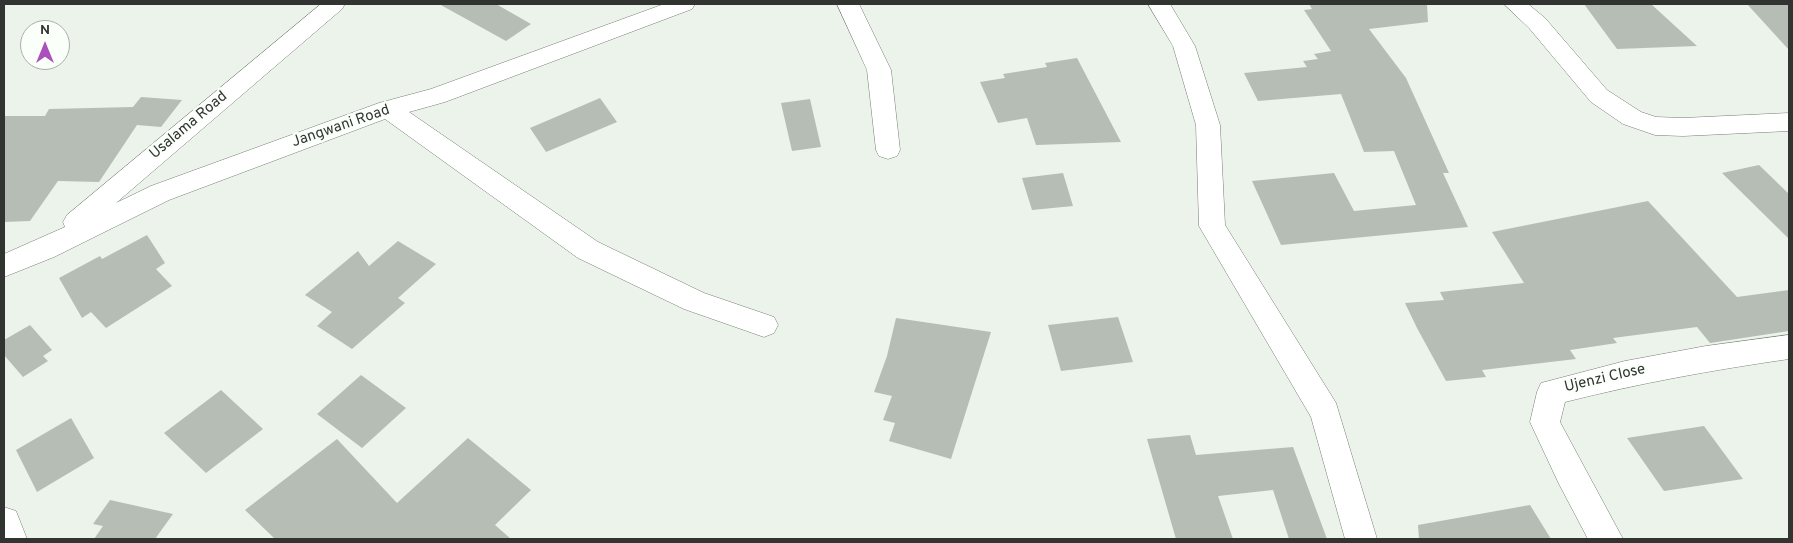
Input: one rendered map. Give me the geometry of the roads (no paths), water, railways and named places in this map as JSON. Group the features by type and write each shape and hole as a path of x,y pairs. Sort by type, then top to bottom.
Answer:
{"street":[{"name":"Usalama Road","path":"44,249 334,4"},
{"name":"Jangwani Road","path":"4,266 44,249 160,193 388,109 437,96 684,4"},
{"path":"848,4 879,70 888,150"},
{"path":"1159,4 1184,46 1208,125 1212,226 1324,412 1361,539"},
{"path":"1515,4 1537,23 1599,96 1612,107 1632,118 1655,126 1683,128 1789,122"},
{"path":"388,109 588,250 694,301 764,325"},
{"name":"Ujenzi Close","path":"1606,539 1570,474 1545,422 1552,392 1625,374 1706,358 1789,347"},
{"path":"4,522 11,539"}]}
